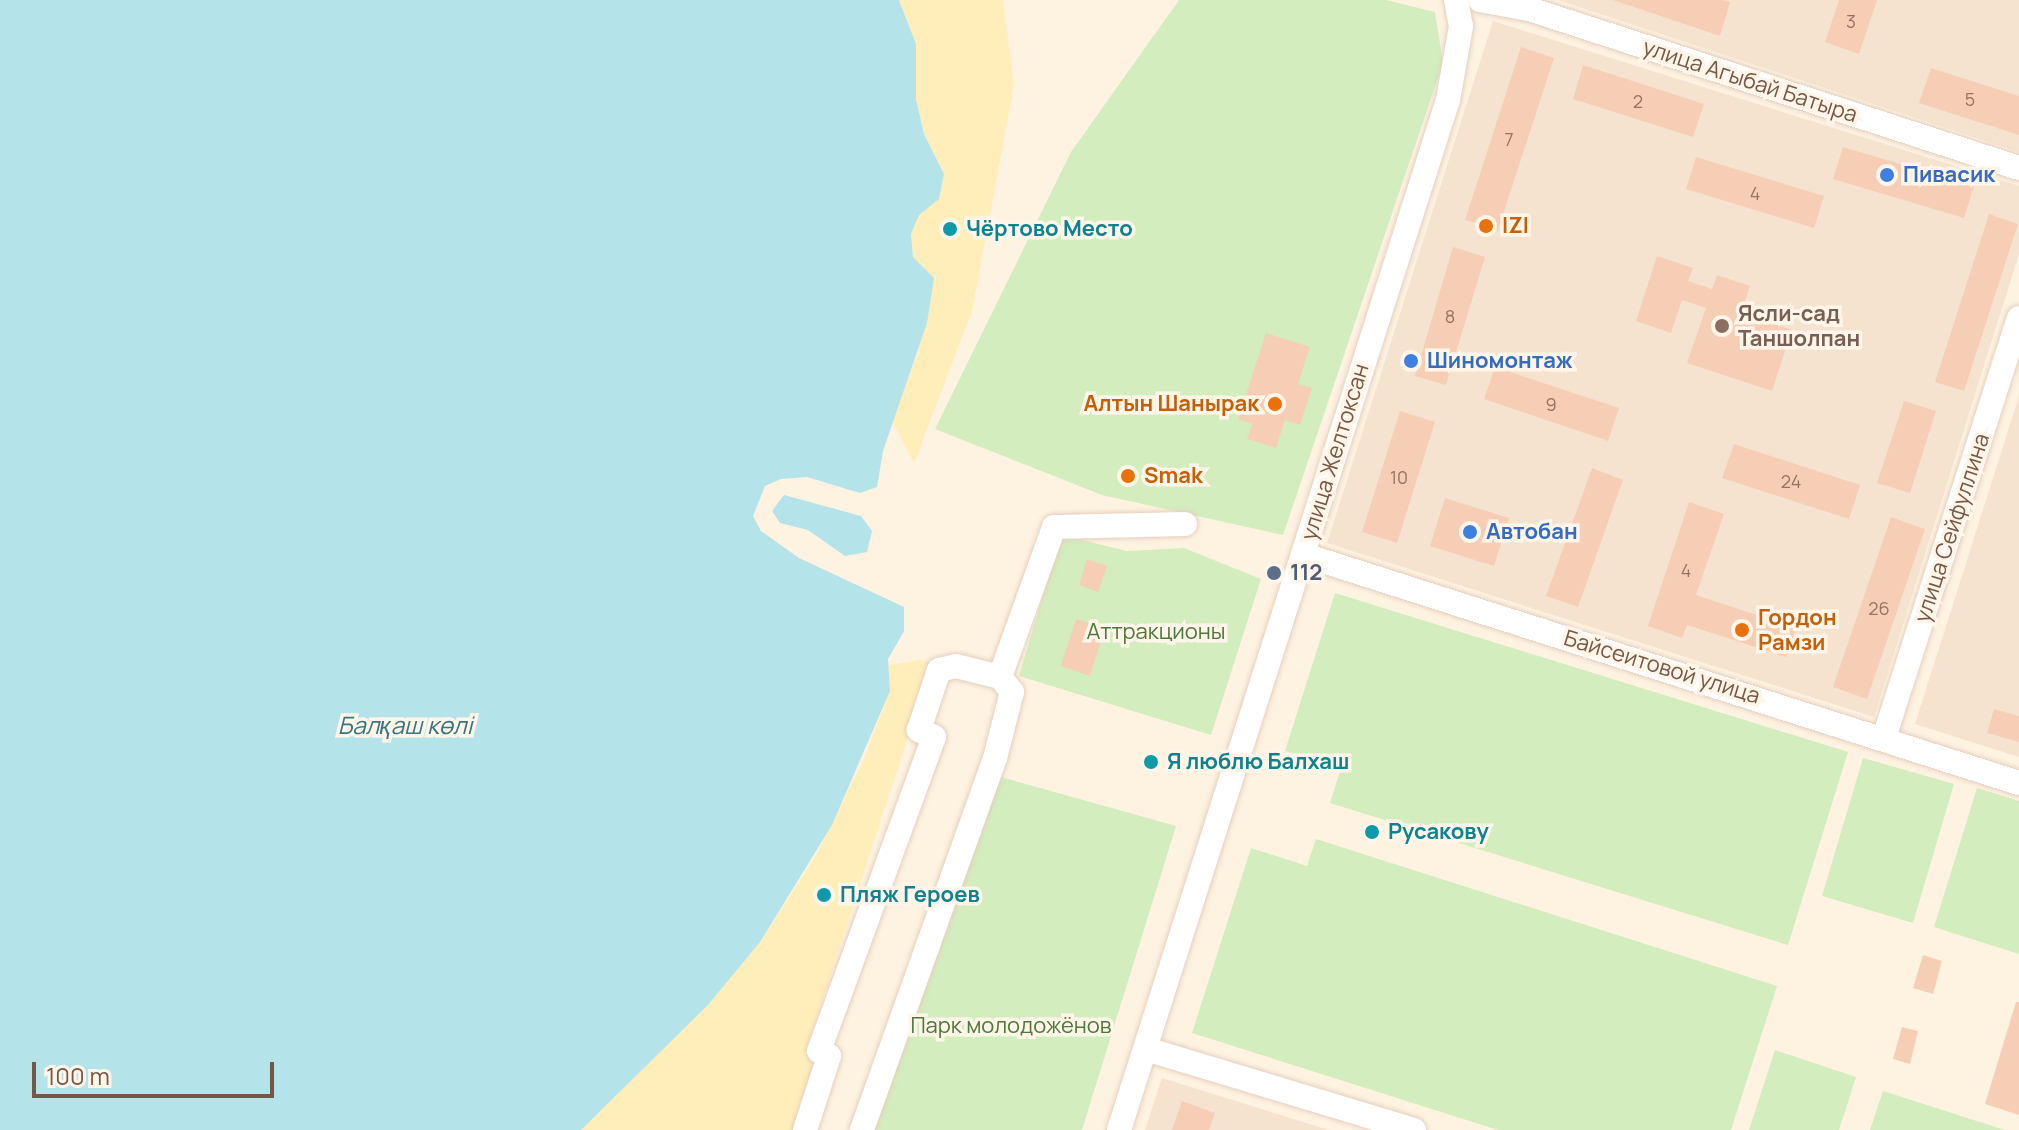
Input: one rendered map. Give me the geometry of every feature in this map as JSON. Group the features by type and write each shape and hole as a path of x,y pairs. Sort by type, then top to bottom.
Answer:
{"street":[{"name":"улица Желтоксан","path":"1119,1130 1448,100 1461,26 1456,0"},
{"name":"улица Агыбай Батыра","path":"1480,0 1529,9 2019,168"},
{"name":"улица Сейфуллина","path":"1884,738 2019,318"},
{"path":"1000,677 1054,527 1185,524"},
{"name":"Байсеитовой улица","path":"1304,555 2019,783"},
{"path":"805,1130 829,1056 819,1051 934,737 919,730 939,670 956,666 1000,677 1012,692 995,758 862,1130"},
{"path":"1146,1049 1414,1130"}],"shaded area":[{"path":"1558,0 2019,0 2019,152"},
{"path":"1493,21 2019,186 2019,254 1874,717 1327,543"},
{"path":"2019,396 2019,757 1915,724"},
{"path":"1162,1078 1329,1130 1145,1130"}],"green space":[{"path":"1179,0 1386,0 1435,12 1443,63 1283,535 1102,495 935,429 1071,152"},
{"name":"Аттракционы","path":"1061,535 1127,551 1184,548 1261,579 1211,735 1019,676"},
{"path":"1335,593 1848,752 1788,945 1330,803 1341,768 1285,751"},
{"path":"1863,758 1954,784 1913,923 1822,896"},
{"name":"Парк молодожёнов","path":"997,776 1176,826 1082,1130 872,1130"},
{"path":"1977,788 2019,801 2019,954 1934,927"},
{"path":"1316,839 1777,986 1731,1130 1498,1130 1192,1033 1251,848 1307,866"},
{"path":"1775,1050 1856,1077 1839,1130 1749,1130"},
{"path":"1883,1091 2005,1130 1870,1130"}],"sand":[{"name":"Чёртово Место","path":"899,0 1003,0 1014,85 972,311 914,463 892,421 918,353 934,278 913,257 911,234 919,215 939,199 944,174 924,134 916,99 916,44"},
{"name":"Пляж Героев","path":"920,660 932,663 805,1054 820,1063 798,1130 581,1130 708,1005 760,942 817,854 863,761 890,691 888,665"}],"water":[{"name":"Балқаш көлі","path":"0,0 899,0 916,44 916,99 924,134 944,174 939,199 919,215 911,234 913,257 934,278 927,323 883,451 877,487 860,493 807,477 781,479 765,486 753,516 761,531 799,558 904,607 904,631 888,659 890,691 832,825 760,942 708,1005 581,1130 0,1130"},
{"path":"784,495 861,516 872,531 867,552 845,556 808,530 780,523 772,511"}],"building":[{"path":"1613,0 1722,0 1730,2 1720,36"},
{"path":"1839,0 1877,0 1859,54 1825,42"},
{"path":"1521,47 1554,58 1498,230 1465,220"},
{"path":"1583,65 1704,104 1693,137 1573,99"},
{"path":"1931,68 2019,96 2019,135 1919,103"},
{"path":"1843,147 1974,186 1964,218 1833,179"},
{"path":"1696,157 1824,196 1814,228 1686,189"},
{"path":"1989,214 2018,224 1964,391 1935,382"},
{"path":"1453,247 1485,257 1446,385 1415,376"},
{"path":"1657,256 1693,268 1688,281 1712,289 1717,275 1750,286 1741,313 1792,330 1772,391 1687,363 1706,308 1682,300 1671,333 1636,321"},
{"name":"Алтын Шанырак","path":"1266,333 1310,347 1298,384 1312,388 1300,425 1285,420 1276,448 1247,439 1252,424 1238,419"},
{"path":"1495,367 1619,408 1608,441 1484,399"},
{"path":"1904,401 1936,411 1910,493 1877,483"},
{"path":"1400,411 1435,422 1397,543 1362,532"},
{"path":"1734,444 1860,485 1849,519 1722,478"},
{"path":"1592,468 1623,480 1578,607 1546,596"},
{"name":"Автобан","path":"1445,498 1509,518 1494,566 1430,546"},
{"path":"1689,502 1724,514 1696,595 1796,628 1786,657 1687,625 1682,638 1648,626"},
{"path":"1891,517 1925,529 1867,699 1833,687"},
{"path":"1087,559 1107,566 1098,592 1079,585"},
{"path":"1076,619 1105,628 1090,676 1061,666"},
{"path":"1994,709 2019,716 2019,742 1987,733"},
{"path":"1923,955 1942,961 1933,994 1913,988"},
{"path":"2016,1002 2019,1002 2019,1115 1985,1104"},
{"path":"1902,1027 1918,1031 1910,1064 1893,1059"},
{"path":"1182,1101 1215,1113 1209,1130 1172,1130"}],"place":[{"name":"Пивасик","path":"1887,175"},
{"name":"IZI","path":"1486,226"},
{"name":"Чёртово Место","path":"950,229"},
{"name":"Ясли-сад Таншолпан","path":"1722,326"},
{"name":"Шиномонтаж","path":"1411,361"},
{"name":"Алтын Шанырак","path":"1275,404"},
{"name":"Smak","path":"1128,476"},
{"name":"Автобан","path":"1470,532"},
{"name":"112","path":"1274,573"},
{"name":"Гордон Рамзи","path":"1742,630"},
{"name":"Я люблю Балхаш","path":"1151,762"},
{"name":"Русакову","path":"1372,832"},
{"name":"Пляж Героев","path":"824,895"}]}
